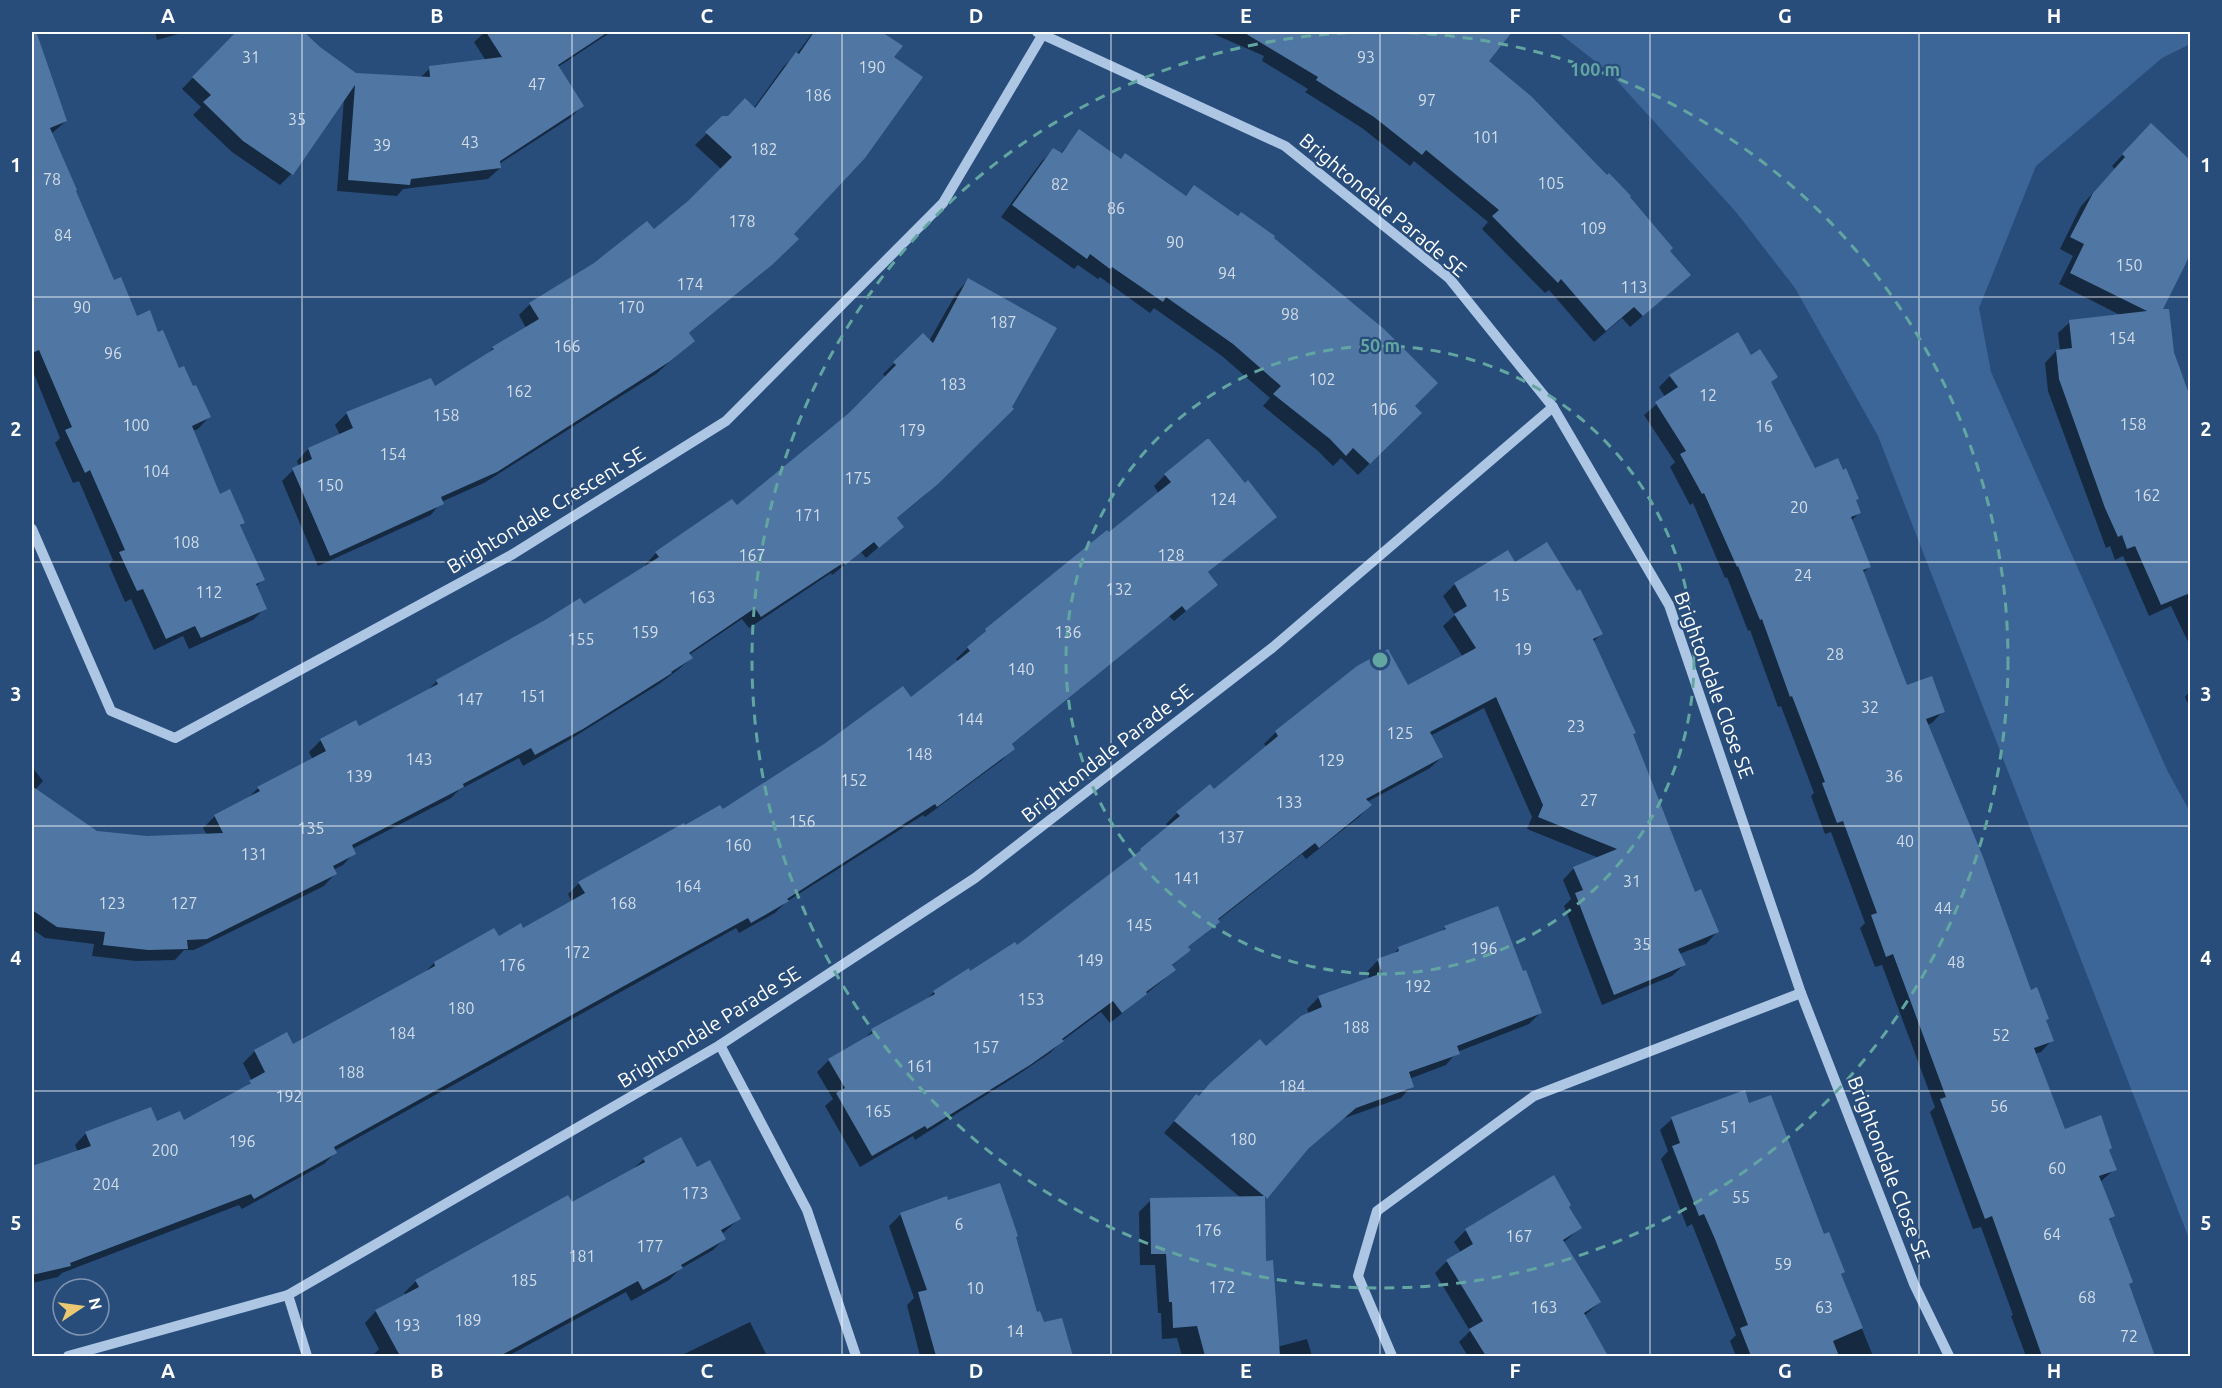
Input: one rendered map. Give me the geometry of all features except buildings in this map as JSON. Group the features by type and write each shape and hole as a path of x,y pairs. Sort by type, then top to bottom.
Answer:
{"street":[{"name":"Brightondale Parade SE","path":"68,1356 288,1295 720,1045 984,870 1272,648 1553,407 1449,278 1285,146 1040,33"},
{"name":"Brightondale Crescent SE","path":"32,529 111,711 175,738 513,554 726,421 943,202 1040,33"},
{"name":"Brightondale Close SE","path":"1553,407 1669,605 1801,993 1914,1284 1949,1356"},
{"path":"1392,1356 1358,1276 1377,1211 1534,1096 1801,993"},
{"path":"720,1045 807,1210 856,1356"},
{"path":"288,1295 307,1356"}],"shaded area":[{"path":"1558,32 2190,32 2190,44 2162,58 2036,166 1979,308 1991,372 2168,772 2190,812 2190,1241 1878,436 1795,288 1736,212 1610,73"}]}
